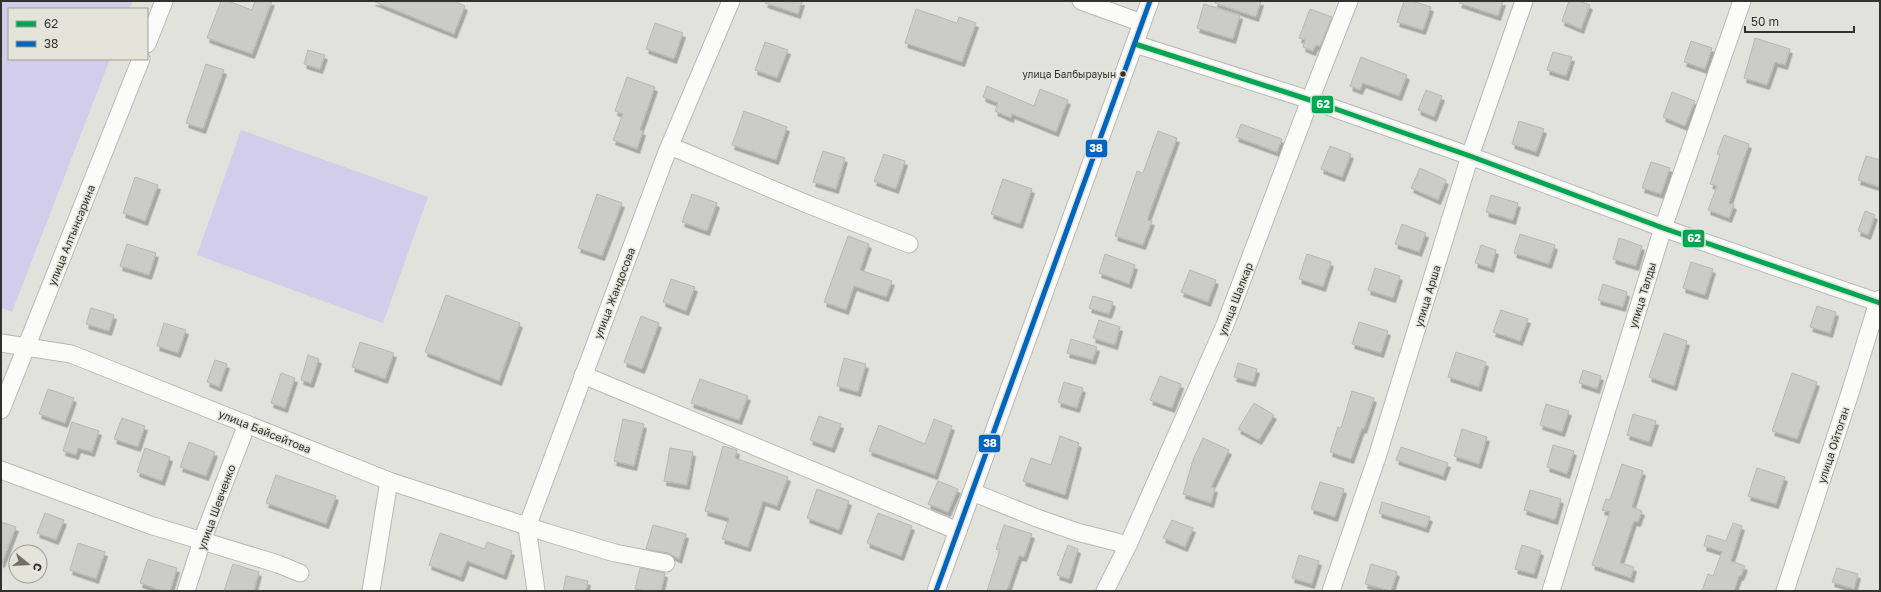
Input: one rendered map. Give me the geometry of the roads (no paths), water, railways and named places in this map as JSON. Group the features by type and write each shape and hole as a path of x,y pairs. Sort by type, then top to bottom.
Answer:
{"street":[{"path":"148,41 164,1"},
{"name":"улица Жандосова","path":"536,591 527,526 670,146 731,1"},
{"path":"1080,1 1142,23"},
{"path":"936,591 1150,1"},
{"name":"улица Шалкар","path":"1105,591 1128,545 1226,325 1310,100 1349,1"},
{"name":"улица Арша","path":"1331,591 1377,457 1470,156 1524,1"},
{"name":"улица Талды","path":"1551,591 1663,228 1742,1"},
{"path":"1135,44 1310,100 1470,156 1663,228 1879,301"},
{"name":"улица Алтынсарина","path":"1,410 141,60"},
{"path":"670,146 807,204 909,244"},
{"name":"улица Ойтоган","path":"1785,591 1879,301"},
{"name":"улица Байсейтова","path":"1,343 70,354 390,481 615,553 666,563"},
{"path":"583,375 958,531"},
{"name":"улица Шевченко","path":"186,591 202,542 247,424"},
{"path":"1,470 80,500 202,542 223,547 300,573"},
{"path":"371,591 390,481"},
{"path":"972,492 1070,530 1128,545"}],"place":[{"name":"улица Балбырауын","path":"1123,74"}]}
